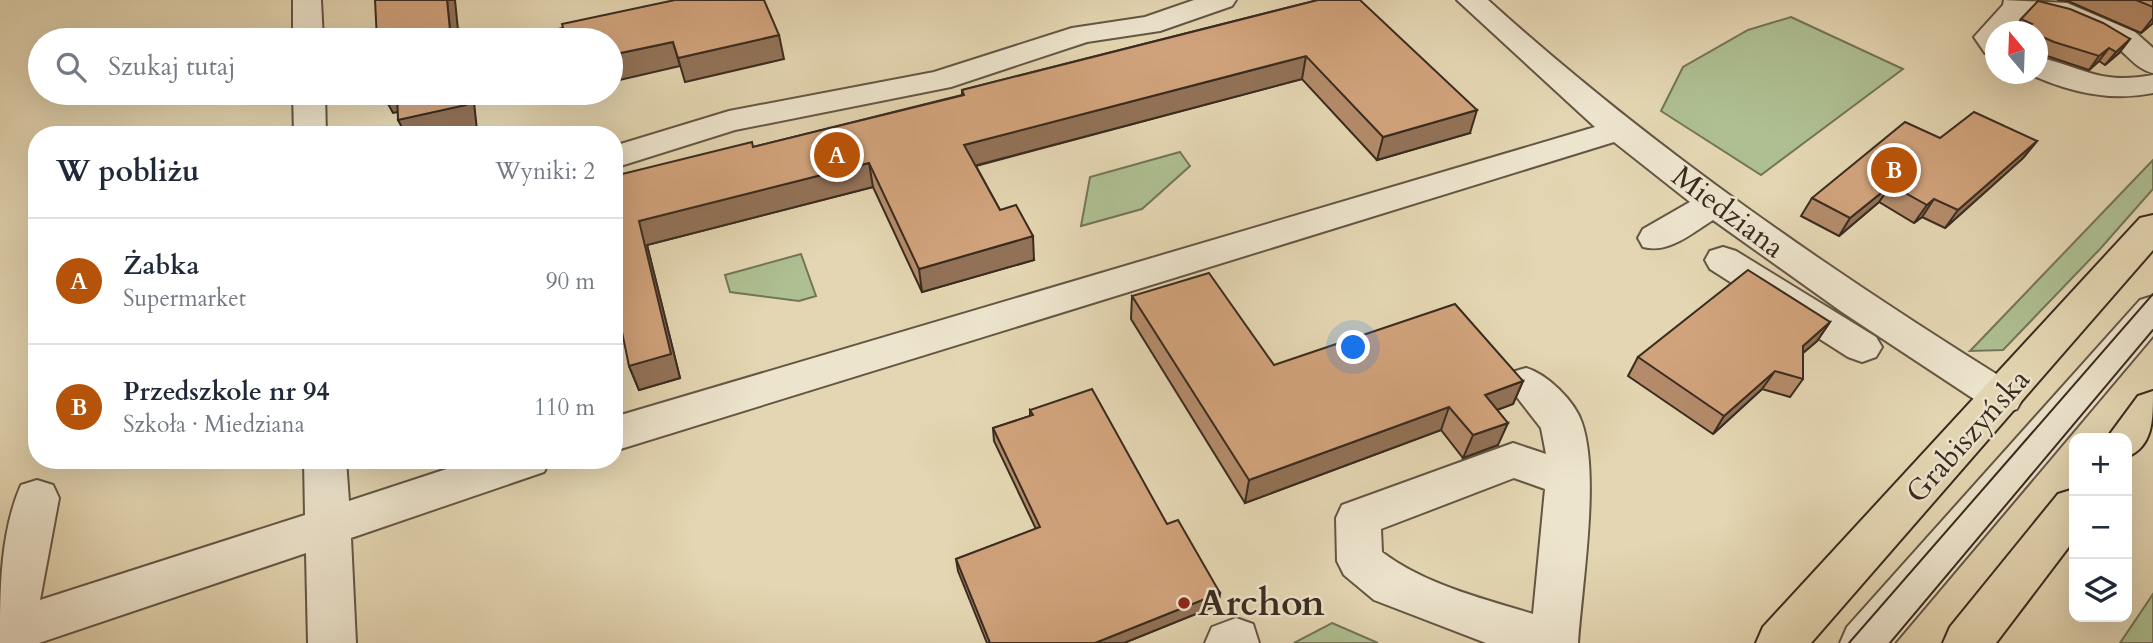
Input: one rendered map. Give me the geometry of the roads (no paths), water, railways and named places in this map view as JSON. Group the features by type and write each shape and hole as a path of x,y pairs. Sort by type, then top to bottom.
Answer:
{"main road":[{"name":"Grabiszyńska","path":"1780,643 2003,398 2153,227"},
{"path":"2132,434 2153,407"},
{"path":"1967,643 2069,513"}],"street":[{"path":"307,0 308,28"},
{"path":"623,154 729,121 940,80 1083,34 1150,25 1222,0"},
{"name":"Miedziana","path":"1471,0 1619,130 1716,204 1880,319 2003,398"},
{"path":"2001,21 2015,11 2018,1 2039,3 2124,38 2153,64"},
{"path":"2048,70 2090,87 2132,89 2153,84"},
{"path":"309,105 310,126"},
{"path":"623,431 1619,130"},
{"path":"1656,238 1716,204"},
{"path":"1723,260 1862,346"},
{"path":"1864,643 2153,310"},
{"path":"1526,383 1561,422 1569,464 1554,643 1465,615 1390,585 1360,561 1358,518 1513,460 1566,478"},
{"path":"326,469 332,643"},
{"path":"37,498 10,631 502,469"}],"tram line":[{"path":"1849,643 2153,294"},
{"path":"1890,643 2153,330"}],"place":[{"name":"Żabka","path":"837,155"},
{"name":"Przedszkole nr 94","path":"1894,170"},
{"name":"Archon","path":"1184,603"}]}
